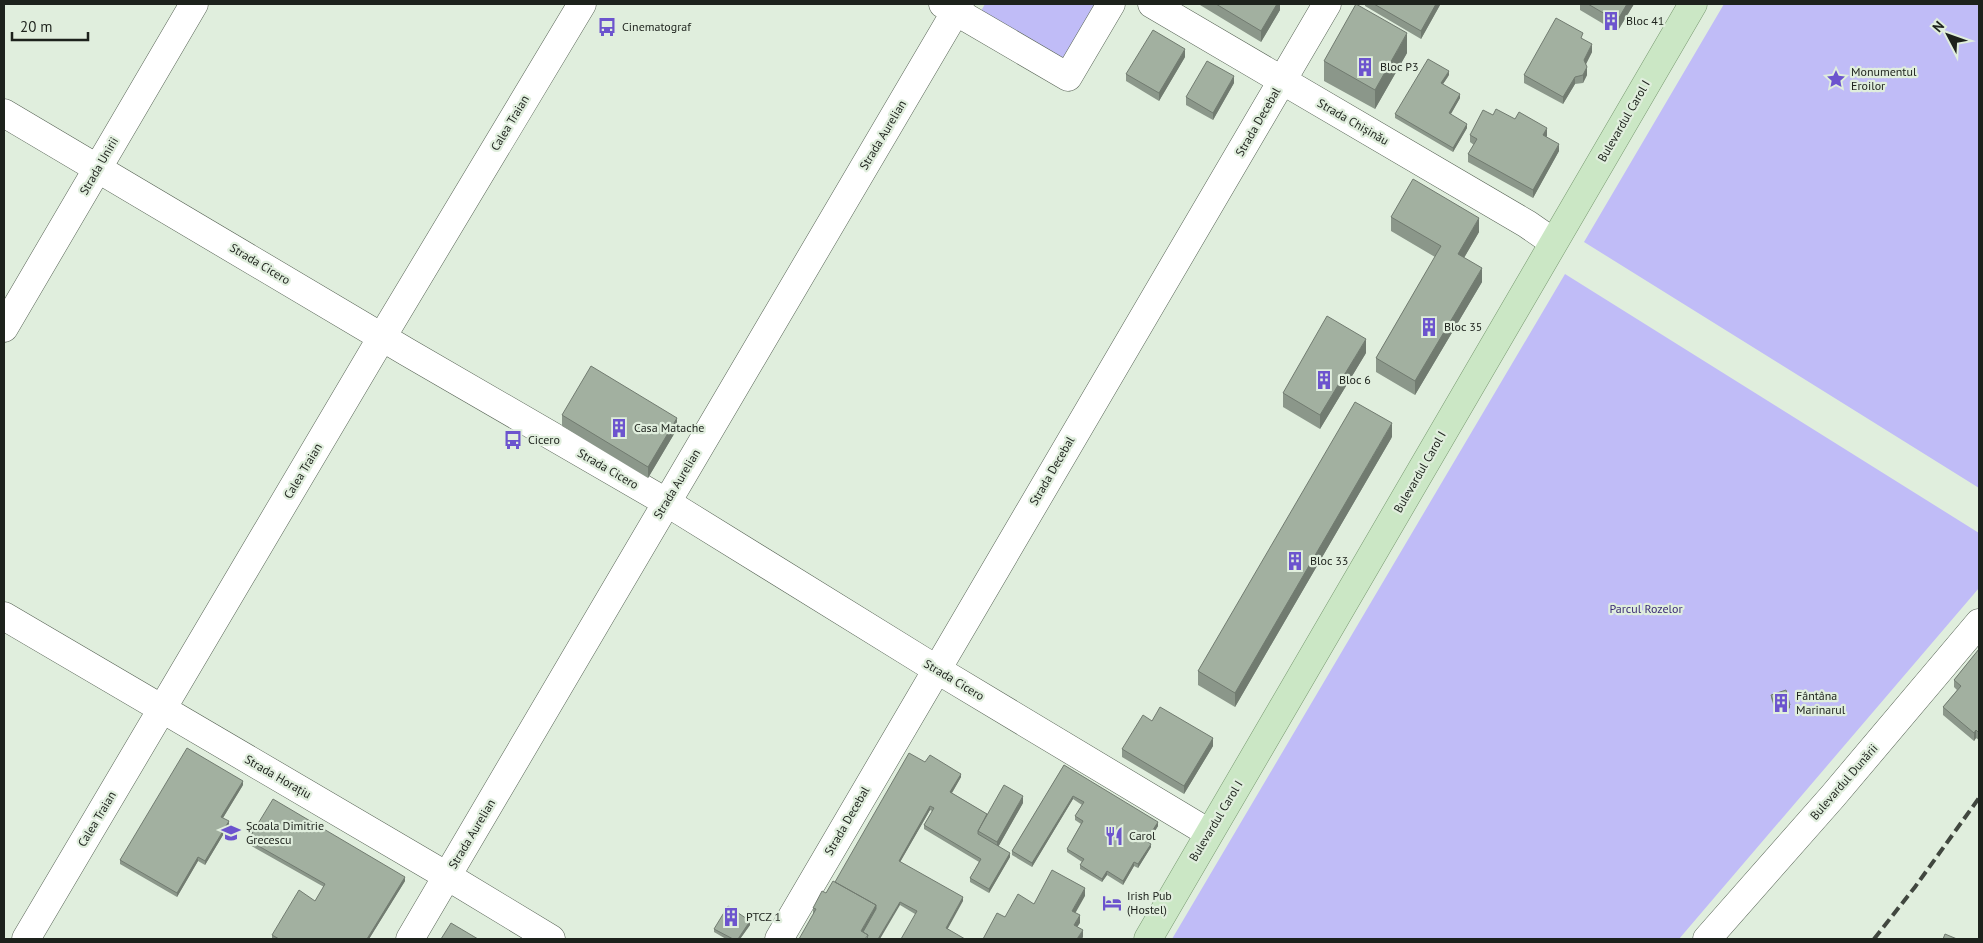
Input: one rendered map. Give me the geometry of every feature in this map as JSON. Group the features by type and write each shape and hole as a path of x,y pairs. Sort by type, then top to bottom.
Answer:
{"main road":[{"name":"Bulevardul Carol I","path":"1148,939 1693,4"}],"street":[{"name":"Strada Unirii","path":"4,328 194,4"},
{"name":"Calea Traian","path":"26,939 382,337 582,4"},
{"path":"953,6 1068,77 1110,4"},
{"name":"Strada Chișinău","path":"1152,4 1527,224 1553,242"},
{"name":"Strada Decebal","path":"779,939 1327,4"},
{"name":"Strada Aurelian","path":"410,939 953,6"},
{"name":"Strada Cicero","path":"4,113 382,337 666,502 936,669 1209,833"},
{"name":"Strada Horațiu","path":"4,616 551,939"},
{"name":"Bulevardul Dunării","path":"1707,939 1833,796 1979,623"}],"green space":[{"path":"985,4 1101,4 1067,62 981,11"},
{"path":"1724,4 1979,4 1979,488 1584,242"},
{"name":"Parcul Rozelor","path":"1565,274 1979,533 1979,588 1679,939 1172,939"}],"building":[{"path":"1216,4 1277,4 1261,31"},
{"name":"Bloc P3","path":"1356,4 1407,33 1375,90 1324,61"},
{"path":"1374,4 1436,4 1421,31"},
{"path":"1588,4 1627,4 1617,21"},
{"path":"1556,18 1583,33 1581,38 1592,44 1584,60 1587,67 1583,75 1575,77 1563,97 1524,75"},
{"path":"1153,30 1185,49 1159,93 1126,74"},
{"path":"1428,59 1449,71 1441,83 1460,94 1449,113 1467,124 1453,148 1395,114"},
{"path":"1207,61 1234,76 1213,113 1186,97"},
{"path":"1496,109 1515,119 1519,112 1547,128 1543,135 1559,144 1533,190 1468,154 1477,139 1470,135 1483,110 1493,115"},
{"name":"Bloc 35","path":"1413,179 1479,218 1458,254 1482,268 1415,381 1376,358 1441,246 1391,217"},
{"name":"Bloc 6","path":"1327,316 1366,339 1320,415 1283,393"},
{"name":"Casa Matache","path":"591,366 677,418 648,467 562,415"},
{"name":"Bloc 33","path":"1355,402 1392,423 1235,693 1198,671"},
{"path":"1979,649 1979,733 1976,730 1974,733 1943,707 1961,686 1954,680"},
{"name":"Fântâna Marinarul","path":"1786,690 1790,705 1776,709 1771,695"},
{"path":"1160,707 1213,738 1184,786 1122,749 1143,715 1152,721"},
{"path":"187,748 243,781 221,817 229,821 205,861 198,857 177,893 120,860"},
{"path":"909,753 925,762 930,755 961,774 950,792 987,814 978,834 1010,853 989,889 970,878 981,859 924,825 934,808 930,806 899,861 963,897 946,928 965,939 901,939 917,911 900,902 878,939 867,939 868,935 863,932 876,909 876,905 835,882"},
{"name":"Carol","path":"1064,765 1158,822 1146,841 1151,844 1138,864 1134,862 1123,881 1107,871 1102,879 1080,865 1084,859 1067,849 1083,821 1075,816 1084,802 1073,796 1032,863 1012,851"},
{"path":"1004,785 1023,796 997,842 978,831"},
{"path":"273,799 405,877 367,939 279,939 272,935 299,890 315,901 325,884 248,840"},
{"path":"1052,870 1085,888 1072,911 1080,915 1074,925 1083,930 1077,939 983,939 997,913 1005,917 1018,894 1034,904"},
{"path":"833,881 876,905 861,931 868,935 865,939 799,939 816,909 813,908 822,891 826,893"},
{"name":"PTCZ 1","path":"728,906 750,921 738,939 733,939 714,929"},
{"path":"451,923 478,939 441,939"},
{"path":"1945,934 1957,939 1943,939"}],"railway":[{"path":"1874,939 1915,887 1979,798"}],"place":[{"name":"Bloc 41","path":"1611,21"},
{"name":"Cinematograf","path":"607,27"},
{"name":"Bloc P3","path":"1365,67"},
{"name":"Monumentul Eroilor","path":"1836,79"},
{"name":"Bloc 35","path":"1429,327"},
{"name":"Bloc 6","path":"1324,380"},
{"name":"Casa Matache","path":"619,428"},
{"name":"Cicero","path":"513,440"},
{"name":"Bloc 33","path":"1295,561"},
{"name":"Fântâna Marinarul","path":"1781,703"},
{"name":"Școala Dimitrie Grecescu","path":"231,833"},
{"name":"Carol","path":"1114,836"},
{"name":"Irish Pub (Hostel)","path":"1112,903"},
{"name":"PTCZ 1","path":"731,917"}]}
